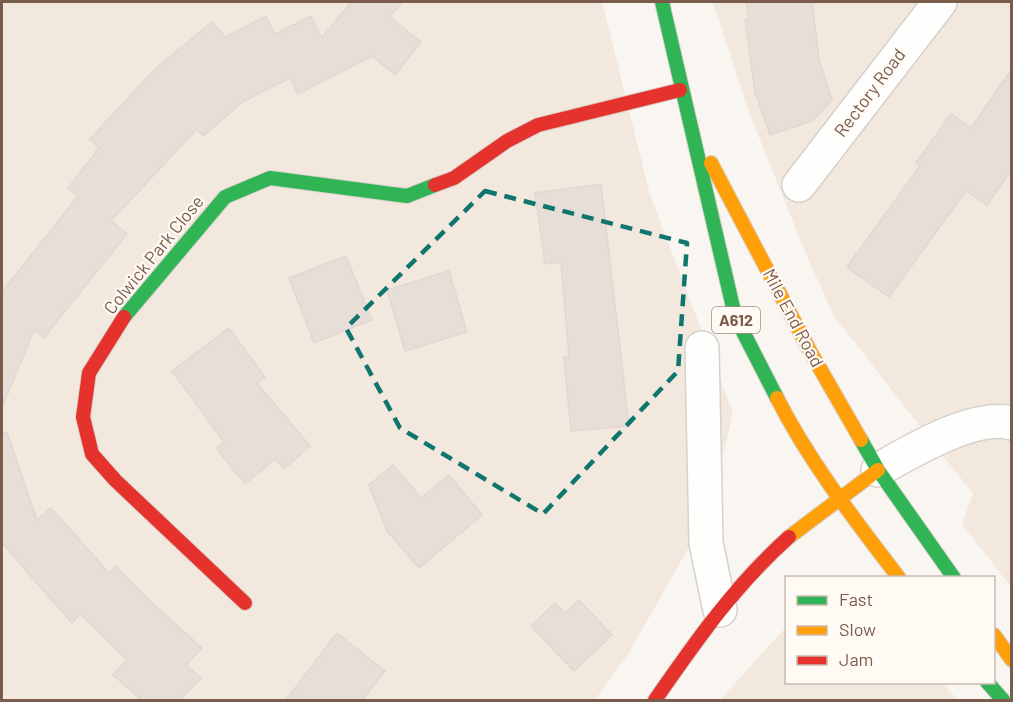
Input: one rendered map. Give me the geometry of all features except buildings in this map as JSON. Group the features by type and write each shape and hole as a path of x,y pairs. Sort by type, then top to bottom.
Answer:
{"street":[{"name":"Mile End Road","path":"662,2 680,90 690,121 735,316 792,426 838,497"},
{"name":"Rectory Road","path":"799,185 940,2"},
{"name":"Colwick Park Close","path":"245,603 115,480 92,454 83,417 89,372 126,314 197,229 225,197 270,178 407,196 454,178 507,141 538,125 680,90"},
{"name":"Mile End Road","path":"690,121 811,353 878,470"},
{"path":"702,348 706,543 720,609"},
{"path":"655,700 720,609 776,550 838,497 878,470 916,449 973,425 1011,423"},
{"name":"A612","path":"878,470 953,576"},
{"name":"A612","path":"838,497 897,576"},
{"path":"995,637 1011,660"},
{"path":"989,684 1003,700"}],"highlighted area":[{"path":"485,191 687,243 678,371 543,514 400,428 346,328"}],"shaded area":[{"path":"2,2 602,2 650,195 733,413 716,486 694,538 630,651 595,700 2,700"},
{"path":"713,2 1011,2 1011,587 962,524 973,494 834,316 806,254 750,115"},
{"path":"785,628 785,684 943,684 958,700 720,700"}],"traffic: fast":[{"path":"662,2 735,316 777,398"},
{"path":"124,317 225,197 270,178 407,196 435,185"},
{"path":"861,440 878,470 953,576"},
{"path":"989,684 1003,700"}],"traffic: slow":[{"path":"711,163 811,353 861,440"},
{"path":"777,398 819,468 897,576"},
{"path":"789,537 878,470"},
{"path":"995,636 1012,660"}],"traffic: jam":[{"path":"435,185 454,178 507,141 538,125 680,90"},
{"path":"124,317 89,373 83,417 92,454 115,480 245,603"},
{"path":"655,700 701,635 734,594 769,555 789,537"}]}
